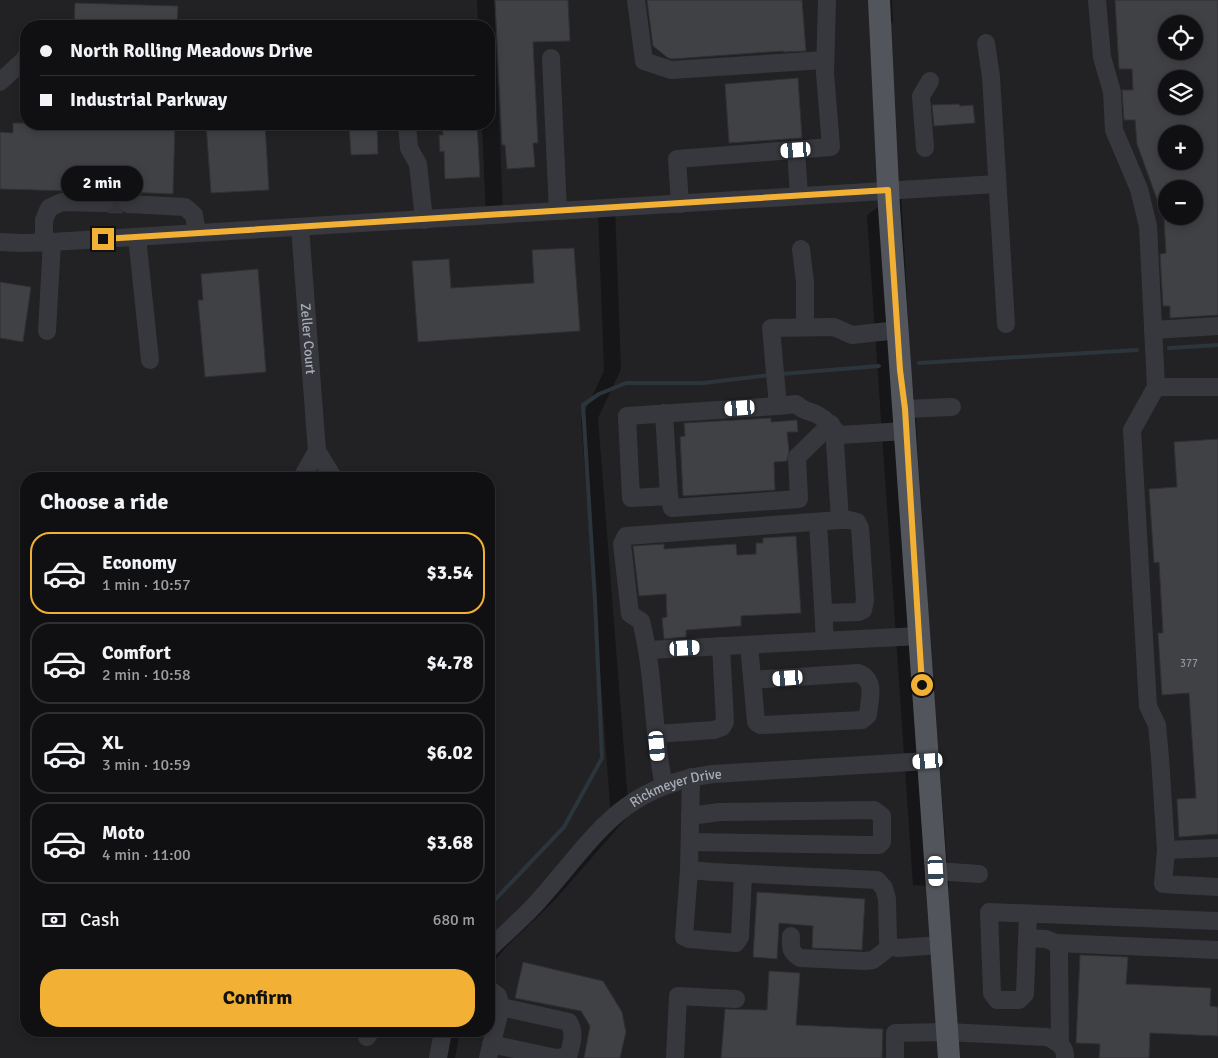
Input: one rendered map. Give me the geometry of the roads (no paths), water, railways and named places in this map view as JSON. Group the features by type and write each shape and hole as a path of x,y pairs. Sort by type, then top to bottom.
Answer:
{"main road":[{"path":"879,0 888,190 949,1058"}],"street":[{"path":"636,0 644,61 671,70 825,60"},
{"path":"680,204 677,159 831,147 825,60 827,0"},
{"path":"1097,0 1102,57 1112,92 1114,130 1134,176 1148,226 1156,387 1132,430 1148,706 1157,726 1166,850 1163,884 1218,887"},
{"path":"986,43 991,77 1006,324"},
{"path":"551,58 558,211"},
{"path":"0,82 20,64"},
{"path":"925,148 921,96 930,80"},
{"path":"408,130 409,148 418,164 424,220"},
{"path":"796,150 799,196"},
{"path":"0,242 23,243 138,237 997,184"},
{"path":"47,331 48,242 44,220 49,208 62,202 104,203"},
{"path":"128,204 185,208 194,215 197,233"},
{"name":"Zeller Court","path":"300,227 318,451"},
{"path":"138,237 150,360"},
{"path":"802,249 805,282 805,327"},
{"path":"1153,330 1218,326"},
{"path":"778,406 771,328 834,327 852,335 898,330"},
{"path":"1156,387 1218,387"},
{"path":"670,496 630,498 627,416 796,404 804,411 817,414 835,429"},
{"path":"664,413 672,508 799,499 797,457 835,429 905,420 952,407"},
{"path":"835,429 840,520"},
{"path":"305,472 318,451 330,472"},
{"path":"664,786 658,759 648,650 641,621 630,614 622,544 626,536 840,520 858,522 865,600 863,610 858,612 824,613"},
{"path":"818,522 825,641"},
{"path":"648,650 919,636"},
{"path":"749,645 752,680 756,722 760,726 862,720 868,715 870,683 866,676 858,673 752,680"},
{"path":"656,734 714,730 722,727 725,722 721,646"},
{"name":"Rickmeyer Drive","path":"495,943 536,904 612,817 638,798 664,786 691,777 712,774 928,761"},
{"path":"691,777 689,870 684,937 736,943 740,938 743,874"},
{"path":"690,816 720,812 874,810 882,816 882,842 879,844 690,842"},
{"path":"1166,850 1218,848"},
{"path":"689,870 877,880 884,888 887,899 888,941 891,946 898,948 941,945"},
{"path":"936,871 979,874"},
{"path":"1028,914 1025,994 1019,1000 997,1000 992,993 989,912 1218,921"},
{"path":"792,936 791,949 793,954 800,958 874,960 891,946"},
{"path":"1027,938 1046,939 1056,942 1218,950"},
{"path":"1056,942 1059,950 1062,1051"},
{"path":"495,994 498,996 501,1007 495,1029"},
{"path":"675,1058 678,996 736,999"},
{"path":"493,1037 489,1051 556,1058 565,1057 569,1054 573,1036 572,1027 569,1022 501,1007"},
{"path":"895,1058 895,1033 948,1032 1048,1037 1062,1051"},
{"path":"438,1058 442,1037"}],"waterway":[{"path":"1169,348 1218,345"},
{"path":"919,363 1137,350"},
{"path":"781,374 879,366"},
{"path":"495,900 564,827 602,758 595,600 583,405 599,394 626,383 703,383 771,375"}],"tunnel":[{"path":"104,203 128,204"}]}
